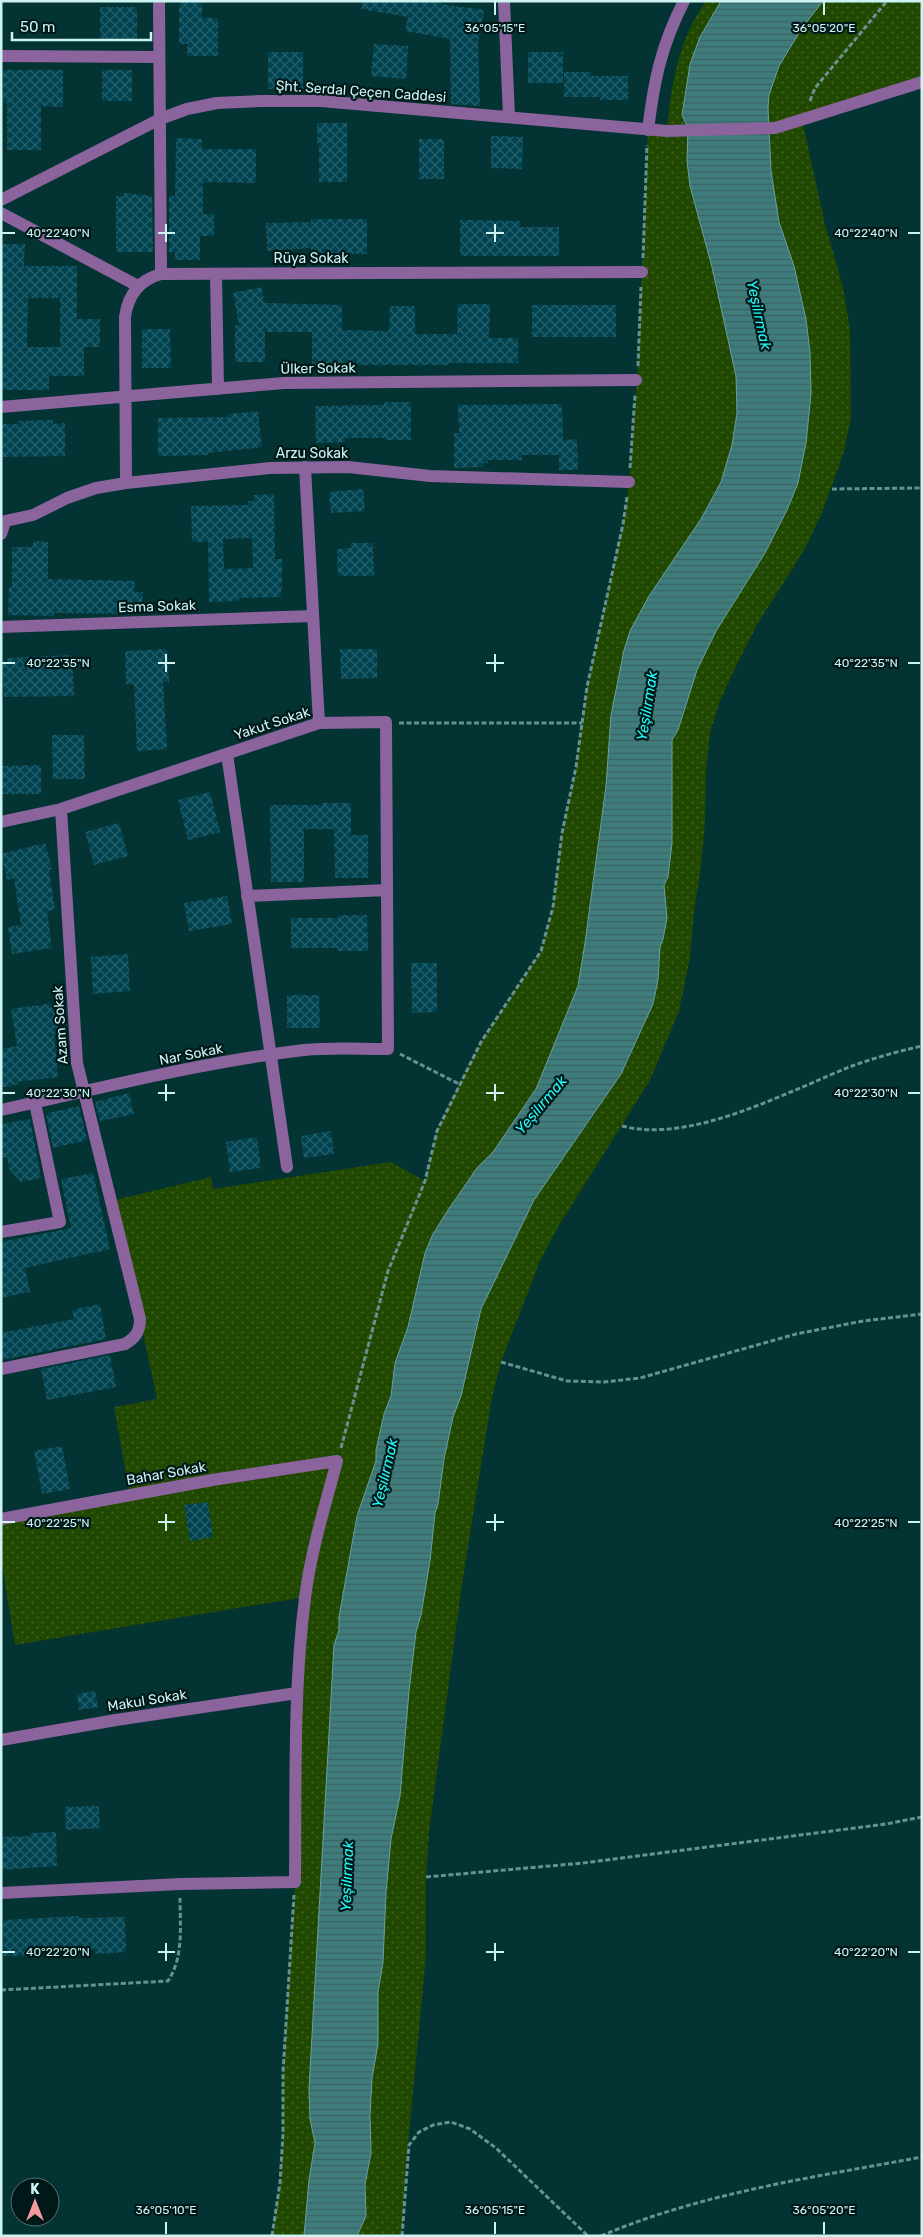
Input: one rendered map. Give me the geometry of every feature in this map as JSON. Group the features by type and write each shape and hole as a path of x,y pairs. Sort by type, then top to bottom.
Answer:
{"street":[{"path":"159,1 161,274"},
{"path":"504,1 509,117"},
{"path":"648,130 661,53 684,1"},
{"path":"1,56 159,57"},
{"path":"802,120 922,82"},
{"name":"Şht. Serdal Çeçen Caddesi","path":"1,200 160,119 187,109 217,103 261,100 321,101 680,132 775,128 802,120"},
{"path":"1,213 138,286 127,304 125,316 126,483"},
{"name":"Rüya Sokak","path":"138,286 145,280 161,274 642,272"},
{"path":"216,274 218,389"},
{"name":"Ülker Sokak","path":"1,407 284,383 636,380"},
{"path":"305,467 319,723"},
{"name":"Arzu Sokak","path":"2,526 88,490 126,483 270,468 348,467 430,476 629,482"},
{"name":"Esma Sokak","path":"1,627 313,616"},
{"path":"386,722 388,1049"},
{"name":"Yakut Sokak","path":"1,822 62,809 319,723 386,722"},
{"path":"227,754 287,1167"},
{"name":"Azam Sokak","path":"1,1369 125,1344 138,1334 140,1319 77,1063 62,809"},
{"path":"247,896 387,890"},
{"name":"Nar Sokak","path":"1,1110 172,1072 270,1055 305,1050 388,1049"},
{"path":"1,1232 60,1222 35,1103"},
{"path":"1,1894 180,1884 295,1882 297,1692 305,1597 313,1550 337,1461"},
{"name":"Bahar Sokak","path":"1,1519 212,1480 337,1461"},
{"name":"Makul Sokak","path":"1,1740 297,1692"}],"path":[{"path":"802,120 815,88 887,1"},
{"path":"337,1461 388,1271 425,1181 437,1131 481,1042 541,952 553,907 562,833 576,767 595,644 624,524 636,380 648,130"},
{"path":"832,489 922,488"},
{"path":"386,722 582,723"},
{"path":"622,1126 639,1131 674,1129 724,1117 854,1065 922,1046"},
{"path":"388,1049 459,1084"},
{"path":"501,1362 567,1381 604,1382 640,1378 796,1334 863,1321 922,1314"},
{"path":"426,1877 583,1863 886,1824 922,1817"},
{"path":"272,2236 280,2183 283,2134 283,2072 295,1882"},
{"path":"1,1990 168,1981 175,1970 179,1951 180,1884"},
{"path":"402,2236 409,2145 419,2132 433,2125 451,2122 470,2129 496,2148 588,2236"},
{"path":"601,2236 640,2220 700,2202 922,2156"}],"green space":[{"path":"706,1 721,1 700,37 690,64 682,115 688,128 687,161 690,186 712,267 736,376 737,413 732,445 721,482 701,519 649,596 624,650 611,715 606,786 578,986 536,1089 493,1152 477,1168 432,1236 425,1253 408,1327 395,1363 391,1396 384,1414 376,1450 376,1461 357,1516 339,1617 339,1630 334,1645 309,2089 310,2119 315,2143 309,2180 304,2236 272,2236 280,2183 283,2134 283,2072 295,1882 305,1597 15,1645 1,1558 1,1519 130,1495 114,1407 157,1399 140,1319 111,1201 211,1177 213,1189 391,1162 425,1181 437,1131 459,1084 481,1042 541,951 553,907 562,833 576,767 587,687 623,524 629,482 638,365 648,130 667,131 674,80 682,47 696,16"},
{"path":"823,1 922,1 922,82 802,120 825,224 843,287 850,330 851,418 844,452 823,510 806,547 758,623 720,701 710,733 701,866 690,957 679,1011 650,1080 558,1227 540,1261 501,1362 492,1397 462,1584 429,1832 426,1877 426,1956 406,2166 402,2236 357,2236 366,2216 365,2184 371,2153 370,2115 372,2078 378,2044 378,1992 391,1839 400,1796 416,1632 421,1615 430,1561 435,1513 453,1417 461,1396 481,1309 534,1200 595,1113 628,1060 653,1004 660,946 667,918 664,885 668,877 672,843 672,740 680,723 701,659 719,624 741,592 774,535 791,499 803,462 810,396 808,334 801,295 775,203 770,162 768,105 773,80 785,56 799,33"}],"water":[{"name":"Yeşilırmak","path":"721,1 823,1 802,28 779,66 769,95 768,108 771,171 779,222 794,266 806,319 810,352 811,394 806,443 798,483 787,510 765,553 716,631 697,670 678,730 672,740 672,843 668,877 664,885 667,918 660,947 658,980 653,1004 621,1074 534,1200 481,1309 444,1459 435,1513 430,1561 421,1615 416,1632 400,1796 391,1839 386,1893 383,1962 378,1992 378,2044 372,2078 370,2115 371,2153 365,2184 366,2216 357,2236 304,2236 309,2180 315,2143 310,2119 309,2089 334,1645 339,1630 339,1617 357,1516 376,1461 376,1450 384,1414 391,1396 395,1363 408,1327 425,1253 432,1236 477,1168 493,1152 536,1089 578,986 606,786 611,715 624,650 630,631 649,596 701,519 721,482 732,445 737,413 736,376 712,267 690,186 687,161 688,128 682,115 690,64 700,37"}],"building":[{"path":"179,1 202,1 202,18 218,18 218,56 187,56 187,44 179,44"},
{"path":"362,1 442,1 441,4 484,10 478,44 480,106 451,104 450,39 405,31 408,17 361,9"},
{"path":"100,7 137,7 137,40 100,40"},
{"path":"374,44 408,46 406,79 371,76"},
{"path":"268,52 303,52 303,89 268,89"},
{"path":"528,52 563,52 563,83 528,83"},
{"path":"3,70 63,70 63,107 41,106 41,150 7,150 7,103 3,103"},
{"path":"102,70 132,70 132,101 102,101"},
{"path":"564,72 591,72 591,76 628,76 628,100 600,100 600,97 564,97"},
{"path":"317,123 347,123 347,182 319,182"},
{"path":"491,136 523,137 522,169 491,168"},
{"path":"176,138 202,139 202,149 256,149 256,183 203,182 203,214 214,214 214,236 200,236 200,260 175,260 175,252 169,252 169,196 175,196"},
{"path":"419,139 444,139 444,179 419,179"},
{"path":"124,193 152,196 153,252 116,252 116,196 124,196"},
{"path":"311,219 367,219 367,254 311,253 311,248 267,251 266,223 311,222"},
{"path":"460,220 520,221 520,227 559,227 559,256 460,256"},
{"path":"1,244 25,244 24,266 77,266 77,319 100,319 100,347 84,347 84,376 49,376 49,390 1,390","holes":["28,298 60,298 60,347 27,347"]},
{"path":"261,287 265,303 342,305 342,330 389,331 390,306 415,306 415,334 457,334 458,304 490,304 489,338 518,338 518,363 312,365 312,332 265,332 265,362 235,362 235,325 239,325 233,293"},
{"path":"532,305 616,305 616,337 532,337"},
{"path":"142,329 170,329 171,368 142,368"},
{"path":"384,402 411,402 411,440 345,438 345,442 316,443 315,406 384,405"},
{"path":"562,404 563,440 577,439 578,470 559,470 559,455 522,455 522,460 488,460 488,463 483,463 483,467 454,468 454,433 459,433 458,405"},
{"path":"258,411 262,447 208,453 208,455 158,456 158,418 228,417 228,414"},
{"path":"53,420 53,424 65,423 65,456 1,457 1,424 18,424 18,421"},
{"path":"363,489 365,511 331,513 329,492"},
{"path":"274,494 275,559 282,559 281,597 239,598 239,601 209,602 208,542 192,542 191,506 248,505 248,501 254,501 254,495","holes":["252,538 253,568 224,569 223,539"]},
{"path":"33,541 48,542 48,579 135,581 134,592 143,592 142,607 134,607 134,614 54,613 54,616 8,615 9,587 12,587 12,547 33,547"},
{"path":"351,543 373,543 374,576 338,576 337,549 351,548"},
{"path":"167,649 169,682 163,682 167,749 137,751 134,684 126,684 125,651"},
{"path":"340,649 377,649 377,678 341,679"},
{"path":"72,655 74,696 4,697 2,663 7,662 7,658"},
{"path":"52,735 84,735 85,779 53,779"},
{"path":"41,765 41,794 1,794 1,766"},
{"path":"210,792 220,832 188,840 178,800"},
{"path":"322,803 351,803 351,835 368,835 368,878 335,878 334,829 304,829 304,882 271,882 270,805 322,805"},
{"path":"119,823 128,856 94,865 85,832"},
{"path":"45,843 52,869 49,870 55,910 47,911 52,948 12,954 8,927 21,925 14,878 7,880 1,854"},
{"path":"227,896 232,924 189,931 184,903"},
{"path":"338,915 367,915 368,951 338,951 338,948 291,948 291,918 338,918"},
{"path":"128,954 130,991 93,994 91,957"},
{"path":"411,963 437,963 437,1012 412,1013"},
{"path":"287,995 319,995 320,1028 287,1028"},
{"path":"54,1003 58,1033 54,1034 58,1077 17,1082 18,1084 1,1088 1,1049 17,1046 11,1009"},
{"path":"129,1093 134,1114 100,1121 95,1102"},
{"path":"79,1106 87,1140 53,1148 46,1115"},
{"path":"30,1119 41,1178 21,1182 9,1169 7,1157 1,1158 1,1124"},
{"path":"331,1131 334,1154 304,1158 301,1136"},
{"path":"257,1137 261,1168 230,1172 226,1142"},
{"path":"93,1173 110,1249 25,1268 30,1292 1,1298 1,1242 71,1228 61,1179"},
{"path":"100,1304 106,1339 1,1360 1,1333 74,1319 72,1310"},
{"path":"110,1355 116,1387 47,1400 41,1369"},
{"path":"62,1446 70,1489 42,1494 34,1451"},
{"path":"208,1502 213,1537 190,1541 184,1505"},
{"path":"95,1691 98,1707 79,1710 77,1694"},
{"path":"99,1806 100,1828 66,1830 65,1807"},
{"path":"56,1832 57,1866 1,1870 1,1837 31,1836 30,1833"},
{"path":"79,1916 79,1918 125,1917 126,1952 95,1954 95,1950 31,1952 31,1956 4,1956 3,1920"}]}
